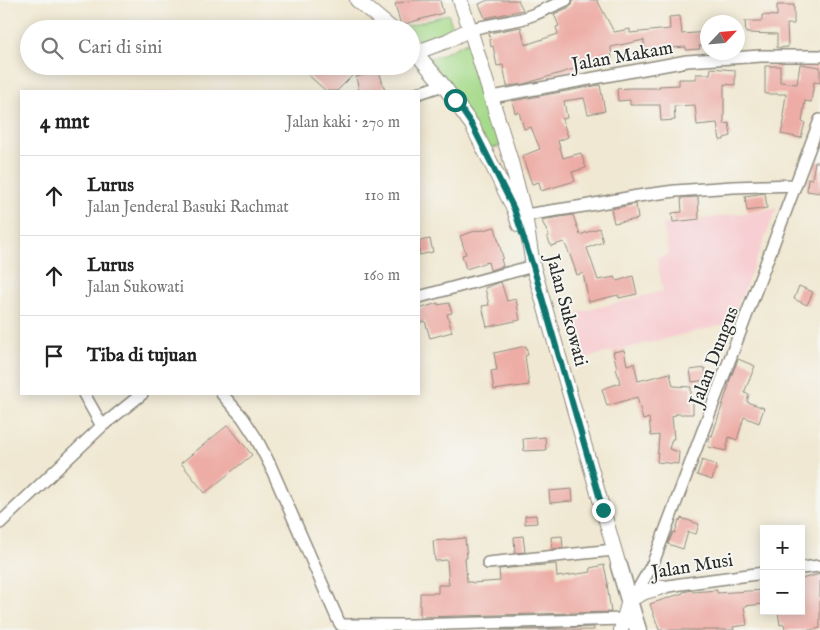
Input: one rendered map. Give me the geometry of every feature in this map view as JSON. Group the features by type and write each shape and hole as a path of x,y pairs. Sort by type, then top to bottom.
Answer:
{"highway":[{"name":"Jalan Sukowati","path":"616,558 626,613 638,630"}],"main road":[{"path":"357,0 381,20"},
{"name":"Jalan Sukowati","path":"460,0 492,96 510,158 525,215 533,266 616,558"},
{"path":"420,48 447,41 470,29"},
{"path":"420,57 472,125 514,209 533,266"},
{"name":"Jalan Musi","path":"626,613 645,592 663,587"}],"street":[{"path":"470,29 521,19 566,0"},
{"name":"Jalan Makam","path":"492,96 687,61 762,56 820,56"},
{"path":"420,93 443,85"},
{"name":"Jalan Dungus","path":"626,613 653,563 820,120"},
{"path":"525,215 675,191 796,185"},
{"path":"420,297 533,266"},
{"path":"85,395 102,426"},
{"path":"0,523 102,426 141,395"},
{"path":"223,395 243,418 270,464 338,620 342,625 412,625 626,613"},
{"path":"488,563 616,558"},
{"path":"805,568 820,566"},
{"name":"Jalan Musi","path":"663,587 760,574"}],"shaded area":[{"path":"777,208 731,323 585,358 573,314 663,291 657,259 669,254 663,225"}],"green space":[{"path":"448,14 453,28 448,34 420,44 420,22"},
{"path":"467,42 478,69 501,146 489,149 429,58 439,56"}],"building":[{"path":"412,0 440,0 443,13 418,20 400,20 395,4"},
{"path":"488,0 518,0 523,10 485,18 479,4"},
{"path":"573,0 597,0 614,32 630,29 630,33 670,29 669,17 680,16 682,34 700,33 700,49 686,50 686,47 658,49 658,52 645,54 644,40 611,47 612,60 597,62 524,84 507,86 503,65 497,66 489,33 521,27 525,45 558,34 556,27 559,26 554,14 570,7"},
{"path":"777,5 794,5 794,24 787,24 788,47 777,48 777,34 746,33 745,21 762,21 762,15 777,16"},
{"path":"800,64 820,67 820,83 814,82 811,102 805,101 802,122 805,123 801,138 781,134 785,117 783,116 786,94 765,94 765,66 780,66 780,82 797,84"},
{"path":"711,68 735,70 735,85 724,84 724,124 729,123 731,136 724,138 724,140 720,140 717,123 697,125 695,105 674,106 675,120 661,121 660,105 630,105 630,100 618,101 617,89 659,88 659,86 679,85 679,79 696,79 696,74 710,74"},
{"path":"308,75 352,76 338,90 325,90"},
{"path":"380,75 385,90 359,90 356,77"},
{"path":"600,85 605,111 588,114 584,98 564,101 567,118 562,119 568,137 558,141 563,158 581,153 586,168 572,172 575,181 541,191 539,182 532,184 522,156 540,149 531,127 524,129 519,112 515,113 512,101"},
{"path":"815,162 820,162 820,193 807,191 808,178 812,179"},
{"path":"765,193 767,208 747,211 745,196"},
{"path":"698,197 699,219 673,222 672,213 682,212 681,198"},
{"path":"636,204 638,219 614,223 611,209"},
{"path":"573,215 580,235 599,228 603,242 587,248 598,280 615,277 617,281 633,276 637,294 619,298 618,295 589,302 583,273 577,275 564,242 551,246 547,236 549,236 542,221"},
{"path":"495,227 503,258 501,259 503,266 490,270 488,262 466,269 462,255 466,254 460,236"},
{"path":"430,239 433,252 420,255 420,241"},
{"path":"501,282 507,301 516,299 520,320 487,327 482,306 489,305 485,288"},
{"path":"799,286 813,292 807,305 794,299"},
{"path":"438,303 438,305 449,303 452,313 447,314 452,332 430,338 425,321 420,323 420,309"},
{"path":"526,346 528,355 525,356 529,385 494,390 491,371 497,370 494,353"},
{"path":"624,350 627,365 634,363 638,381 670,373 673,386 691,387 693,414 675,414 672,416 674,439 672,439 669,449 679,452 678,464 657,462 659,435 651,436 649,418 643,420 637,397 607,406 602,389 620,383 613,352"},
{"path":"738,359 755,366 744,393 749,394 747,402 764,408 759,423 744,417 737,440 729,437 726,451 708,447 710,435 712,436"},
{"path":"705,368 706,380 692,382 690,370"},
{"path":"228,425 252,455 205,493 181,463"},
{"path":"545,437 546,450 524,451 523,439"},
{"path":"702,460 717,465 712,480 697,475"},
{"path":"572,489 573,501 550,503 549,491"},
{"path":"536,515 537,523 525,524 525,516"},
{"path":"681,518 699,524 696,534 688,532 683,549 668,544"},
{"path":"523,536 525,552 515,553 514,537"},
{"path":"562,536 563,548 552,549 551,537"},
{"path":"465,538 467,582 472,583 500,581 499,569 556,564 557,577 591,572 590,568 604,565 611,612 420,617 420,593 438,593 438,585 449,585 447,560 435,561 433,541"},
{"path":"820,574 820,628 813,630 785,630 784,624 780,625 779,615 805,615 805,578"},
{"path":"692,590 693,592 717,590 717,593 760,590 760,604 744,606 747,625 733,627 734,630 659,630 650,604"},
{"path":"594,627 594,630 500,630"}],"route":[{"path":"455,100 472,125 514,209 533,266 603,510"}]}
